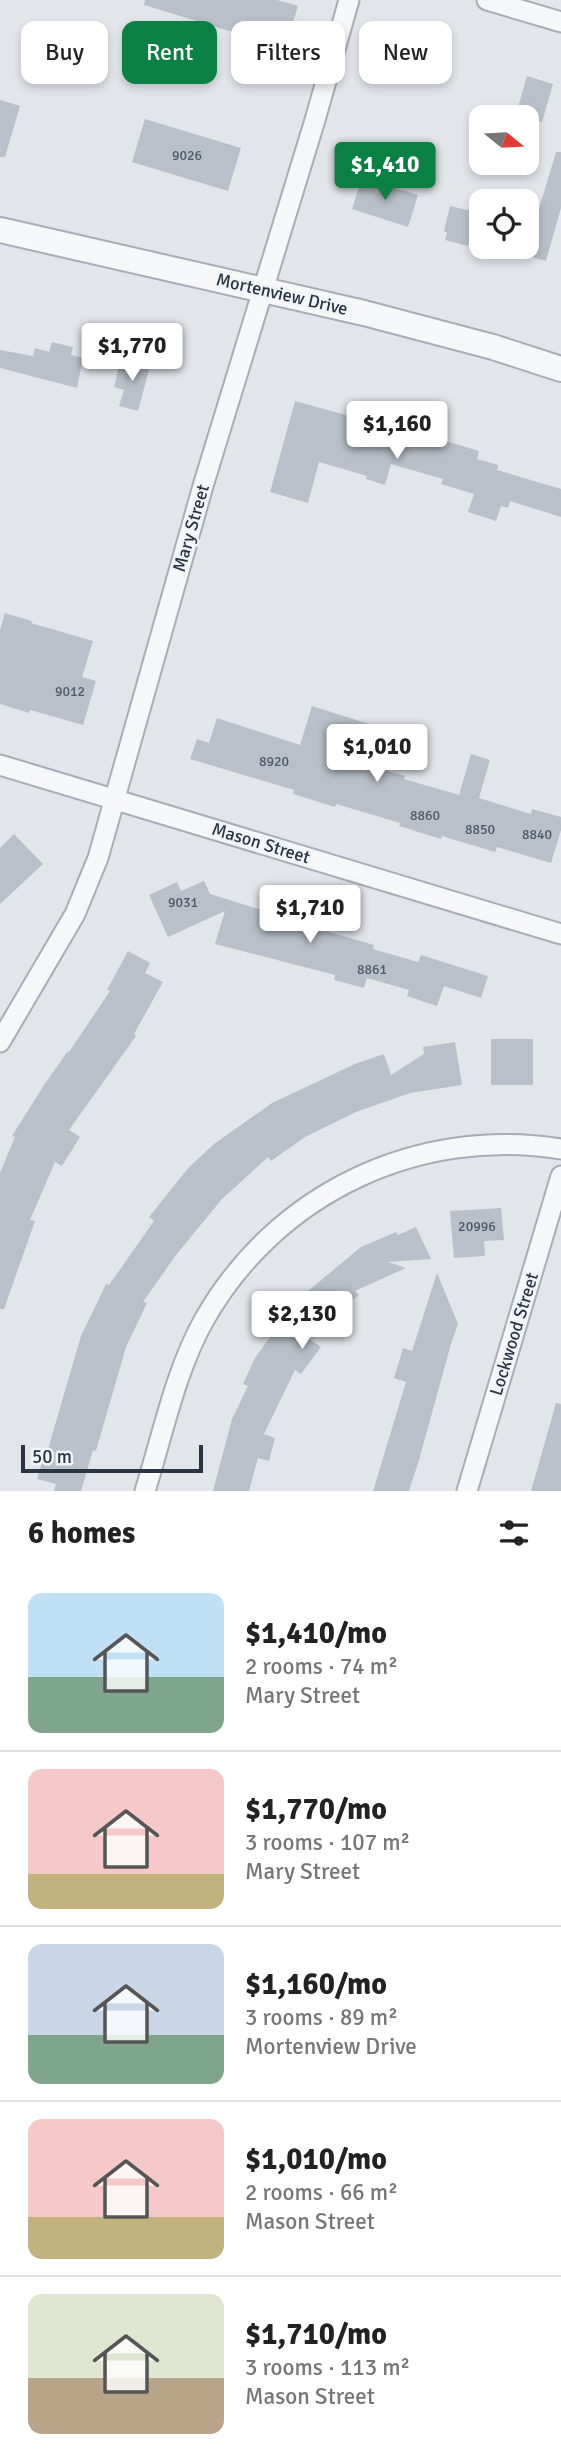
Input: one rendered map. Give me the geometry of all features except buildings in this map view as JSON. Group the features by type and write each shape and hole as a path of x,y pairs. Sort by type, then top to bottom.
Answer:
{"street":[{"name":"Mary Street","path":"0,1042 75,914 99,858 203,486 316,120 349,0"},
{"path":"487,0 561,22"},
{"name":"Mortenview Drive","path":"0,230 262,289 492,346 561,369"},
{"name":"Mason Street","path":"0,765 561,934"},
{"path":"145,1491 186,1357 204,1320 226,1285 253,1254 290,1219 344,1184 379,1167 422,1153 474,1145 528,1144 561,1149"},
{"name":"Lockwood Street","path":"467,1491 561,1176"}]}
